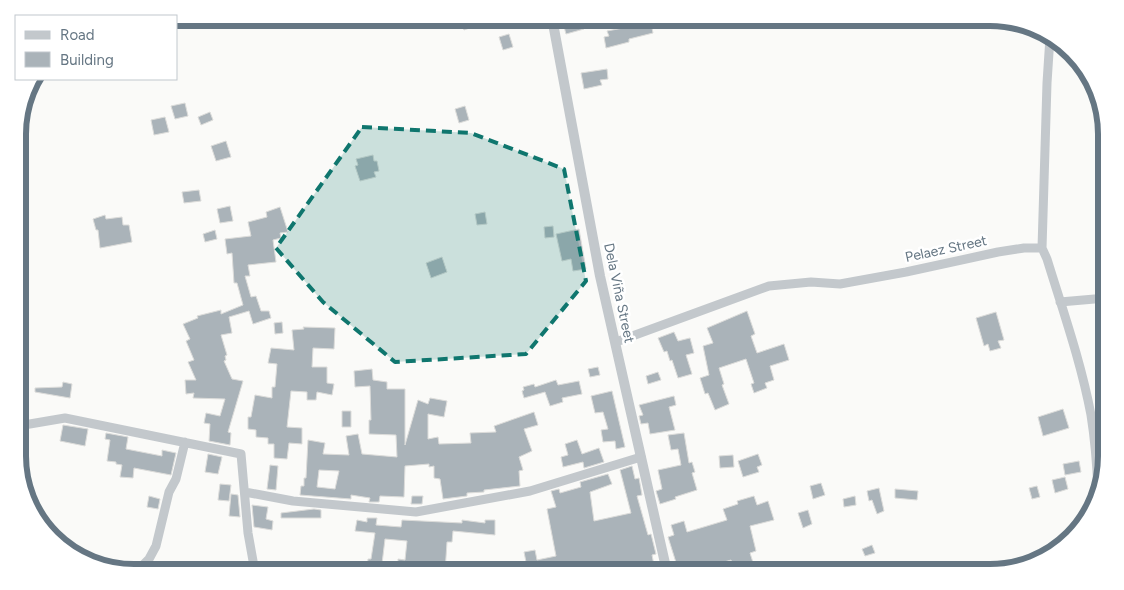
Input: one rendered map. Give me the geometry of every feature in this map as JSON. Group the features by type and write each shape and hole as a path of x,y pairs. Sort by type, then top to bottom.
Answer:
{"street":[{"name":"Dela Viña Street","path":"553,26 600,276 665,564"},
{"path":"1050,44 1042,248 1048,259 1090,413 1095,443 1097,472"},
{"name":"Pelaez Street","path":"616,342 770,286 811,282 840,284 998,252 1024,248 1042,248"},
{"path":"1060,302 1098,299"},
{"path":"26,425 65,418 240,454 248,533 254,564"},
{"path":"144,564 156,546 168,492 176,479 185,442"},
{"path":"245,492 293,501 416,512 530,490 641,457"}],"highlighted area":[{"path":"362,127 471,133 564,169 586,281 526,354 395,362 323,302 276,248"}],"building":[{"path":"462,26 475,26 464,30"},
{"path":"564,26 583,26 584,29 566,34"},
{"path":"634,26 652,26 653,33 629,39 629,42 606,48 604,37 609,36 607,31"},
{"path":"509,34 513,47 503,50 499,37"},
{"path":"607,69 608,79 600,80 602,85 584,89 581,73"},
{"path":"185,103 188,116 175,119 171,106"},
{"path":"465,106 469,120 459,123 455,109"},
{"path":"210,112 213,120 201,125 198,117"},
{"path":"165,117 169,132 154,135 151,120"},
{"path":"226,141 231,157 216,161 211,146"},
{"path":"373,155 374,161 377,161 379,171 374,172 376,177 360,181 355,166 358,165 356,159"},
{"path":"199,190 201,201 184,203 182,192"},
{"path":"230,206 233,221 220,223 217,209"},
{"path":"280,207 288,232 280,233 281,238 273,240 276,262 248,265 250,276 245,276 251,297 256,296 261,311 269,311 271,318 253,324 249,311 229,317 232,333 221,335 227,355 224,361 232,379 243,381 228,432 231,433 230,445 209,441 210,424 204,423 206,413 220,416 225,399 193,398 194,393 186,394 185,380 196,380 188,362 194,360 186,341 190,339 183,324 198,318 197,316 221,310 221,314 243,305 237,283 234,283 232,253 227,254 225,239 251,236 248,222 267,217 266,212"},
{"path":"485,212 487,224 477,225 475,214"},
{"path":"105,215 106,219 122,217 123,225 129,225 132,242 100,248 98,230 96,230 93,219"},
{"path":"553,226 554,237 545,238 544,227"},
{"path":"579,229 586,269 573,271 571,259 562,261 556,234"},
{"path":"215,230 217,239 205,242 203,234"},
{"path":"442,257 447,272 431,278 426,263"},
{"path":"747,311 755,334 751,336 757,353 784,344 789,360 770,366 774,380 765,383 767,388 754,393 751,384 754,383 746,359 719,368 724,384 722,385 729,404 715,410 708,393 705,394 700,378 709,375 703,346 713,343 707,328"},
{"path":"996,312 1004,340 998,341 1001,348 990,351 988,344 984,346 976,318"},
{"path":"282,322 283,333 275,334 274,323"},
{"path":"303,327 335,328 334,349 313,348 312,367 327,367 327,383 334,384 332,395 317,392 316,400 307,400 307,392 291,391 287,427 302,428 302,444 289,443 287,459 274,458 274,444 268,444 268,438 256,437 256,430 248,429 248,417 251,417 255,395 272,398 272,387 275,387 277,364 268,363 271,348 294,350 292,330 304,329"},
{"path":"674,332 678,341 690,338 694,353 686,355 692,374 678,378 672,360 670,361 667,351 664,352 658,338"},
{"path":"598,367 600,375 590,377 588,369"},
{"path":"372,369 373,380 387,382 387,389 405,389 405,445 418,400 428,404 430,398 447,401 444,417 428,414 428,439 438,437 439,444 471,443 470,433 496,432 494,426 534,412 538,425 524,429 532,451 519,457 523,470 519,471 520,486 484,490 484,492 467,493 467,496 443,499 440,479 434,478 434,466 429,467 429,464 405,466 404,497 380,496 379,502 369,502 370,498 351,495 351,499 300,495 301,486 304,486 304,478 306,478 308,440 325,443 323,454 349,455 346,436 358,434 362,454 397,457 396,435 369,434 369,420 371,420 370,386 355,387 354,371","holes":["319,470 339,471 335,489 317,487"]},
{"path":"658,372 661,380 648,384 646,376"},
{"path":"556,380 558,385 579,381 582,394 562,398 563,402 550,406 545,392 524,398 523,387 534,384 535,387"},
{"path":"63,382 72,384 70,398 35,392 35,388 62,387"},
{"path":"612,391 625,447 616,449 615,441 603,442 601,430 608,429 603,412 595,413 591,396"},
{"path":"674,396 676,405 669,407 675,430 650,434 648,423 641,424 639,416 643,415 639,405"},
{"path":"1063,409 1069,428 1043,436 1038,417"},
{"path":"342,411 351,411 351,427 342,427"},
{"path":"63,425 88,429 85,446 60,441"},
{"path":"106,433 128,437 126,449 162,456 162,450 176,453 171,475 134,468 133,478 120,477 122,465 107,461 110,440 105,439"},
{"path":"684,433 689,463 692,462 695,472 692,473 697,490 660,504 656,491 662,489 658,470 681,465 678,449 671,450 668,435"},
{"path":"577,440 582,454 599,448 604,462 584,468 583,462 563,467 561,457 568,455 565,444"},
{"path":"208,454 222,457 218,474 205,472"},
{"path":"758,454 762,465 757,467 759,472 743,477 738,461"},
{"path":"733,455 734,467 720,468 719,456"},
{"path":"1079,461 1081,472 1065,475 1063,464"},
{"path":"270,465 278,466 276,490 267,489"},
{"path":"632,466 635,479 639,478 642,495 637,496 648,535 651,534 656,554 652,555 654,564 637,564 637,562 626,564 526,564 524,552 535,550 537,560 556,556 547,509 556,507 551,491 559,489 560,493 581,487 580,482 608,474 612,484 590,492 594,521 631,513 620,470"},
{"path":"1065,477 1068,489 1055,493 1052,480"},
{"path":"821,483 825,495 813,499 810,486"},
{"path":"220,484 231,485 229,501 218,500"},
{"path":"1037,486 1040,497 1032,499 1029,488"},
{"path":"879,488 884,511 877,514 872,500 869,501 867,491"},
{"path":"895,489 918,491 917,500 895,498"},
{"path":"231,494 238,495 240,517 229,516"},
{"path":"149,496 160,499 158,509 147,507"},
{"path":"412,496 423,496 422,504 411,504"},
{"path":"754,496 757,505 768,501 774,520 750,526 756,551 750,553 753,564 732,564 731,560 717,564 676,564 668,537 674,535 671,525 684,521 687,532 727,520 723,509 738,504 737,501"},
{"path":"855,496 856,505 844,507 843,499"},
{"path":"252,505 268,507 266,519 273,521 272,530 254,527"},
{"path":"314,509 321,510 321,518 281,518 281,513"},
{"path":"808,510 812,524 803,528 798,513"},
{"path":"367,518 377,518 376,525 401,527 402,520 462,523 462,520 485,523 485,520 495,520 495,535 453,531 452,542 447,542 446,564 398,564 398,559 405,560 407,541 385,539 382,564 368,564 368,559 371,559 375,533 355,531 357,520 367,522"},
{"path":"872,545 875,553 865,556 862,549"},
{"path":"227,562 239,562 239,564 227,564"},
{"path":"957,562 957,564 932,564"}]}
